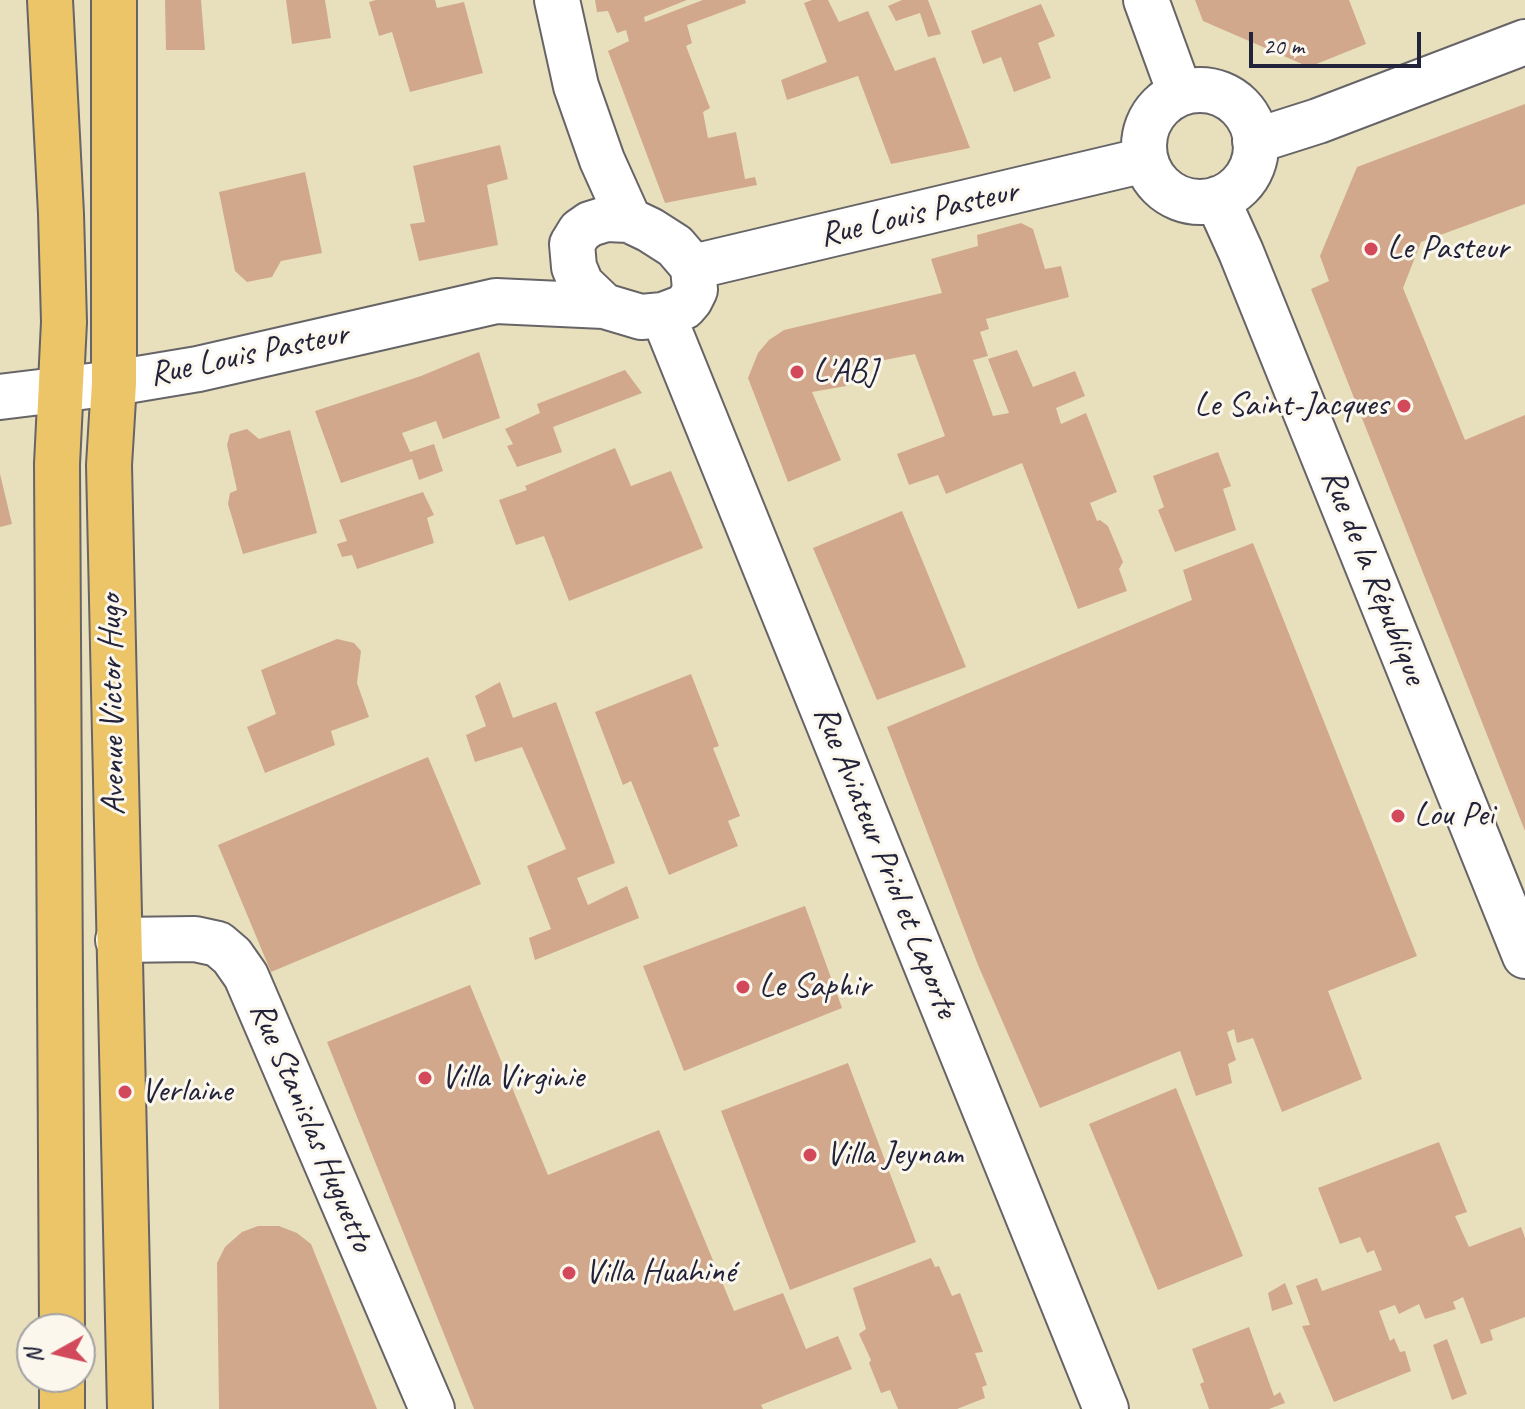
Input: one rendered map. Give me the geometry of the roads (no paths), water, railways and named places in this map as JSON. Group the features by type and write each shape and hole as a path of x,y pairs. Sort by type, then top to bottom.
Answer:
{"main road":[{"name":"Avenue Victor Hugo","path":"50,0 64,322 57,464 62,1313"},
{"name":"Avenue Victor Hugo","path":"114,0 114,383 109,465 130,1409"}],"street":[{"path":"557,0 576,86 602,160 629,220"},
{"path":"1146,0 1180,93"},
{"path":"1255,141 1318,121 1525,42"},
{"path":"1197,90 1213,91 1229,98 1247,117 1255,141 1251,170 1231,193 1217,199 1199,202 1182,200 1166,191 1153,177 1145,160 1146,128 1154,113 1180,93 1197,90"},
{"name":"Rue Louis Pasteur","path":"693,267 1145,160"},
{"name":"Rue de la République","path":"1217,199 1253,280 1525,956"},
{"path":"606,219 629,220 675,246 693,267 695,290 684,307 663,315 641,317 604,306 581,284 574,267 572,244 580,231 606,219"},
{"name":"Rue Louis Pasteur","path":"496,301 572,244"},
{"name":"Rue Louis Pasteur","path":"0,397 60,391 198,369 496,301 604,306"},
{"name":"Rue Aviateur Priol et Laporte","path":"663,315 1106,1409"},
{"name":"Rue Stanislas Huguetto","path":"118,940 195,939 218,944 232,956 246,976 432,1409"}],"place":[{"name":"Le Pasteur","path":"1371,249"},
{"name":"L'ABJ","path":"797,372"},
{"name":"Le Saint-Jacques","path":"1404,406"},
{"name":"Lou Pei","path":"1398,816"},
{"name":"Le Saphir","path":"743,987"},
{"name":"Villa Virginie","path":"425,1078"},
{"name":"Verlaine","path":"125,1092"},
{"name":"Villa Jeynam","path":"810,1155"},
{"name":"Villa Huahiné","path":"569,1273"}]}
